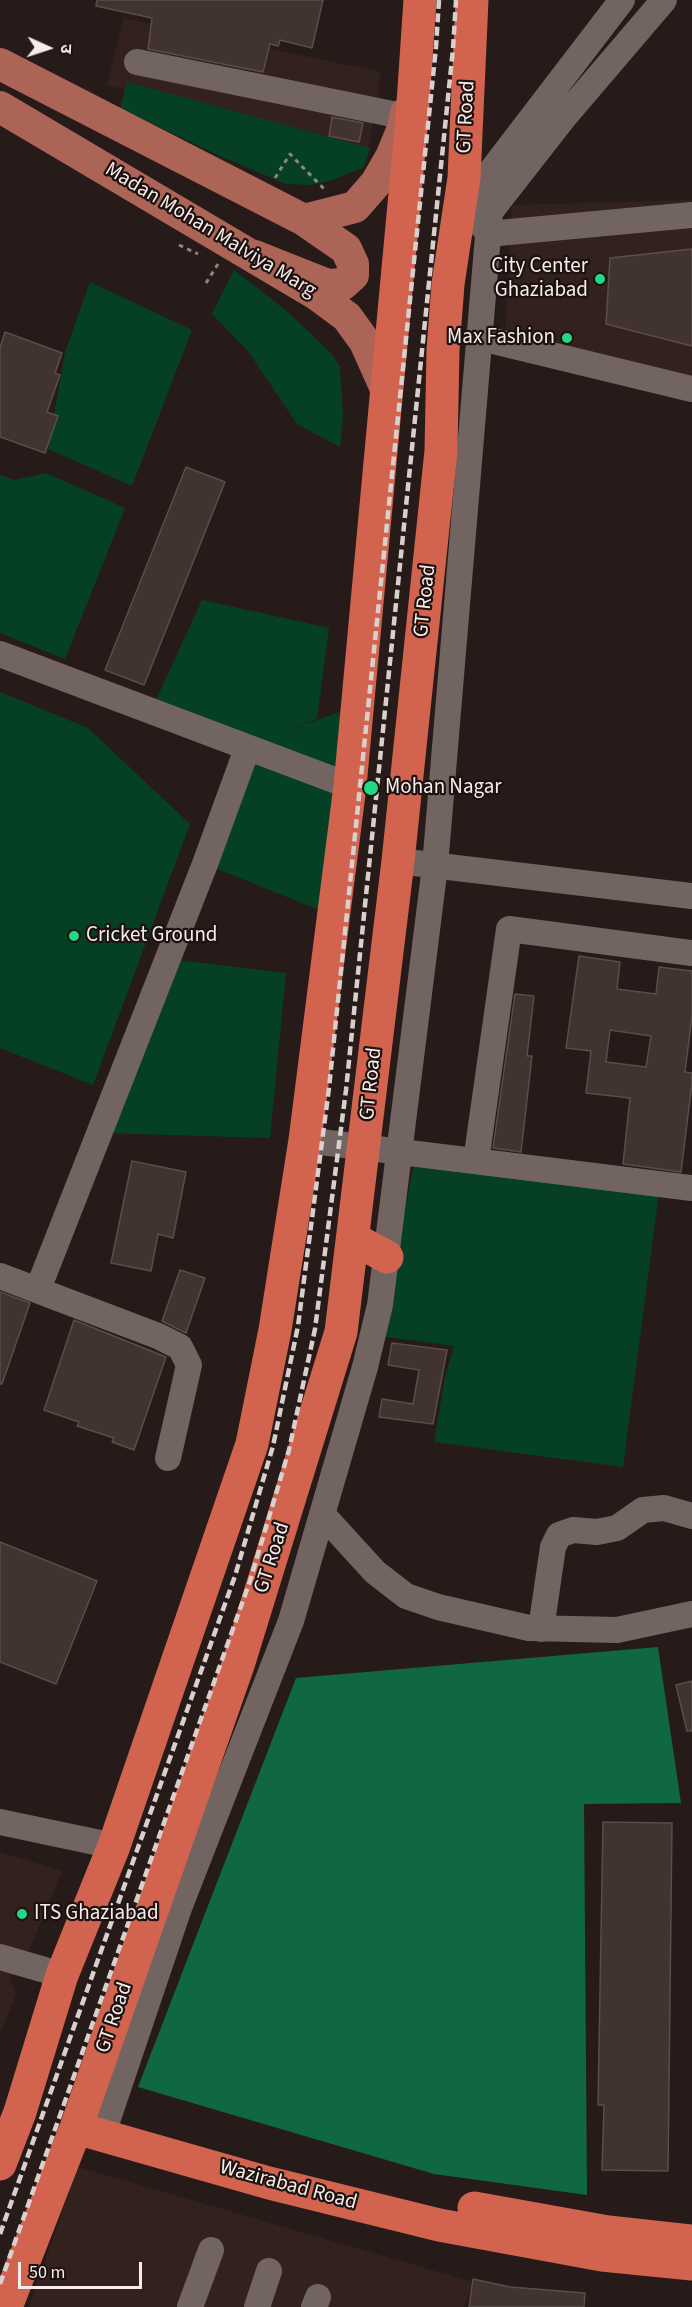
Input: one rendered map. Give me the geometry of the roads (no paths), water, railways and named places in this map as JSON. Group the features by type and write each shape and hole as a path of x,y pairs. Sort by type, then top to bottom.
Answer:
{"highway":[{"path":"0,2164 20,2112 62,1975 114,1846 252,1444 275,1330 305,1140 350,786 420,0"},
{"name":"GT Road","path":"92,2123 305,1457 341,1332 398,861 444,573 441,451 443,350 448,284 479,219 464,178 472,0"},
{"path":"354,1239 387,1257"},
{"path":"6,2307 92,2123"},
{"name":"Wazirabad Road","path":"92,2123 451,2204 608,2232 692,2241"},
{"name":"Wazirabad Road","path":"92,2123 269,2183 439,2224 602,2255 692,2264"}],"main road":[{"path":"0,64 304,220 346,249 353,264 353,275 343,284 328,285 255,256"},
{"name":"Madan Mohan Malviya Marg","path":"0,107 316,294 347,317 365,342 386,389"},
{"path":"304,220 355,207 376,183 391,158 409,118"},
{"path":"151,195 176,154"}],"street":[{"path":"92,2123 291,1621 365,1367 380,1305 435,866 444,573 477,337 479,219 622,0"},
{"path":"479,219 664,0"},
{"path":"137,62 409,118"},
{"path":"479,219 632,218 692,215"},
{"path":"477,337 692,388"},
{"path":"0,654 246,749 350,786"},
{"path":"38,1290 205,864 246,749"},
{"path":"398,861 692,896"},
{"path":"476,1161 509,929 692,953"},
{"path":"305,1140 692,1188"},
{"path":"0,1276 180,1347 189,1365 168,1458"},
{"path":"541,1629 553,1547 559,1535 573,1530 597,1532 617,1528 643,1510 664,1508 692,1516"},
{"path":"322,1514 375,1572 406,1596 438,1607 541,1629 617,1630 692,1614"},
{"path":"0,1822 114,1846"},
{"path":"0,1958 62,1975"},
{"path":"190,2307 211,2250"},
{"path":"257,2307 269,2271"}],"railway":[{"path":"0,2234 235,1576 273,1446 298,1326 329,1088 439,0"},
{"path":"0,2284 250,1581 289,1450 315,1329 346,1090 453,49 456,0"}],"place":[{"name":"City Center Ghaziabad","path":"600,279"},
{"name":"Max Fashion","path":"567,338"},
{"name":"Mohan Nagar","path":"371,788"},
{"name":"Cricket Ground","path":"74,936"},
{"name":"ITS Ghaziabad","path":"22,1914"}]}
